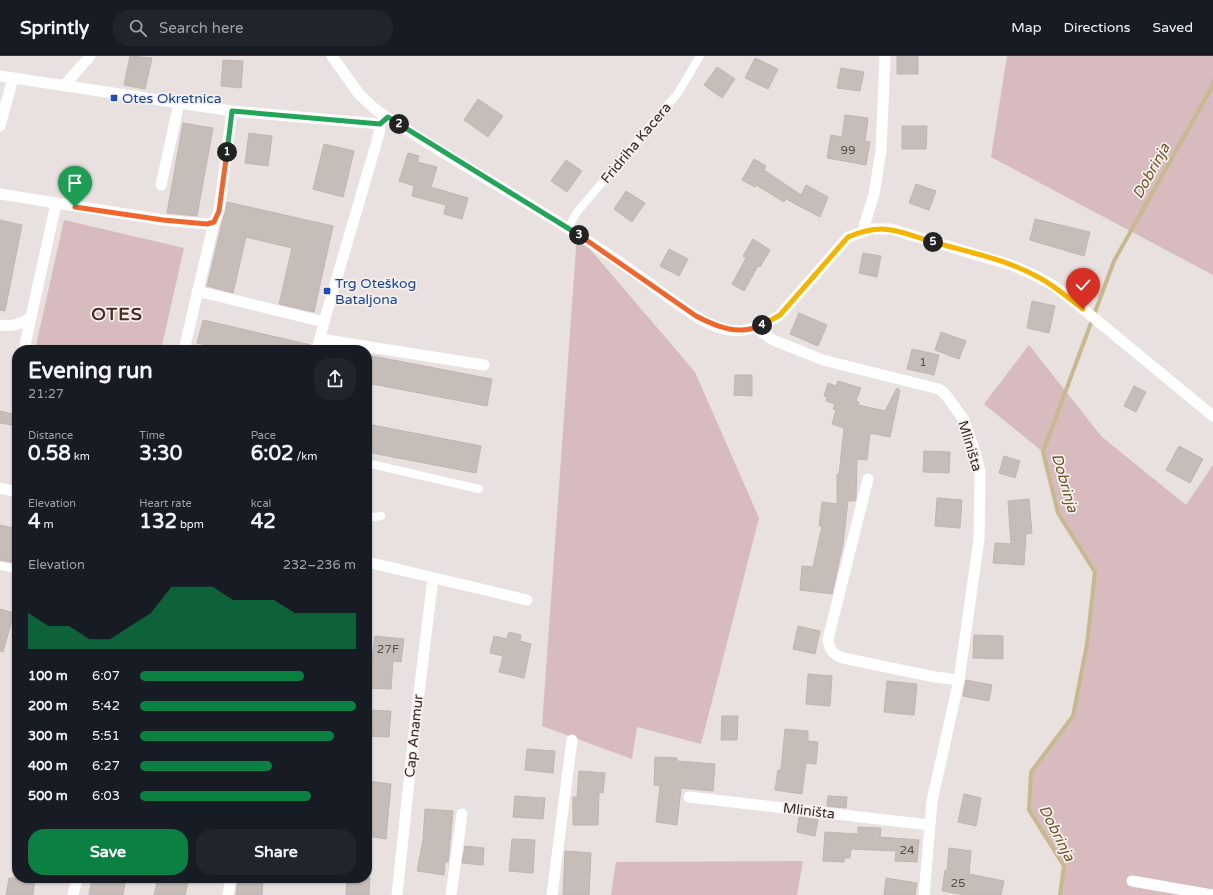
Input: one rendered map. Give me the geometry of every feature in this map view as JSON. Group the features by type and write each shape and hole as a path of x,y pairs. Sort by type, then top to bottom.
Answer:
{"street":[{"path":"64,86 90,56"},
{"path":"332,56 359,94 384,120 568,228 707,322 729,330 756,328 780,315 838,246 848,237 863,230 880,228 891,229 1014,266 1048,283 1083,309 1213,416"},
{"path":"863,230 874,194 881,151 885,56"},
{"path":"0,76 232,111 384,120"},
{"path":"0,126 13,78"},
{"path":"162,185 179,103"},
{"path":"185,345 214,222 219,211 232,111"},
{"path":"319,345 324,322 384,120"},
{"path":"0,194 56,204 200,225 214,222"},
{"path":"25,345 56,204"},
{"path":"197,291 324,322"},
{"path":"0,325 12,326 23,322 31,316"},
{"name":"Mliništa","path":"756,328 773,340 823,360 938,389 946,396 964,420 980,472 979,539 959,680 932,801 924,895"},
{"path":"372,351 484,365"},
{"path":"868,479 828,639 828,645 832,652 843,658 935,677 959,680"},
{"path":"0,488 12,491"},
{"path":"372,563 527,600"},
{"name":"Cap Anamur","path":"397,895 415,719 433,578"},
{"path":"552,895 572,740"},
{"name":"Mliništa","path":"689,797 929,825"},
{"path":"451,895 462,814"},
{"path":"1132,881 1213,895"},
{"path":"73,895 76,883"},
{"path":"228,895 229,883"}],"lane":[{"name":"Fridriha Kacera","path":"568,228 577,212 678,93 700,56"},
{"path":"372,464 479,488"},
{"path":"372,517 381,516"},
{"path":"0,566 12,568"}],"shaded area":[{"path":"1007,56 1213,56 1213,275 991,157"},
{"path":"64,220 184,248 162,345 36,345"},
{"path":"577,234 695,372 759,518 701,744 637,727 632,759 542,726"},
{"path":"1029,345 1102,437 1186,505 1213,465 1213,895 1060,895 1064,866 1029,810 1031,772 1073,716 1087,644 1095,572 1058,513 1043,452 984,404"},
{"path":"803,861 797,895 611,895 616,862"}],"building":[{"path":"130,56 152,58 145,89 124,85"},
{"path":"897,56 918,56 918,74 897,74"},
{"path":"755,58 778,69 768,89 745,78"},
{"path":"223,60 243,61 241,88 221,86"},
{"path":"717,67 735,79 722,98 704,85"},
{"path":"841,68 864,72 860,91 837,88"},
{"path":"478,99 503,116 488,137 464,120"},
{"path":"845,115 868,118 865,141 870,142 866,165 827,158 831,135 842,137"},
{"path":"183,123 213,128 197,216 167,213"},
{"path":"902,126 927,126 926,149 902,149"},
{"path":"249,133 272,136 268,166 245,163"},
{"path":"324,144 354,151 343,197 313,189"},
{"path":"408,153 419,156 417,162 437,167 431,187 468,198 462,219 444,214 446,205 412,196 414,186 399,181"},
{"path":"754,159 766,166 764,170 801,195 806,185 828,197 820,217 786,199 784,202 756,185 755,187 742,180"},
{"path":"566,160 582,171 567,192 551,181"},
{"path":"916,184 936,191 929,210 909,203"},
{"path":"626,191 645,203 632,222 614,209"},
{"path":"227,202 333,226 314,312 279,304 292,248 246,237 233,293 207,286"},
{"path":"1035,219 1090,232 1084,256 1030,240"},
{"path":"0,220 22,225 5,311 0,310"},
{"path":"753,239 770,250 760,267 758,266 744,291 732,284 746,258 743,256"},
{"path":"669,249 688,259 679,276 660,266"},
{"path":"863,253 881,256 877,277 859,273"},
{"path":"1032,301 1055,306 1049,333 1027,328"},
{"path":"799,313 827,325 818,346 790,334"},
{"path":"203,320 311,345 206,345 197,343"},
{"path":"941,332 966,341 959,359 935,350"},
{"path":"912,349 939,355 934,375 907,369"},
{"path":"372,356 492,379 487,406 372,384"},
{"path":"735,375 752,375 752,396 734,395"},
{"path":"838,381 861,388 856,401 859,402 858,405 885,411 897,388 900,390 890,437 870,433 867,460 857,459 856,497 855,501 848,501 843,544 832,594 800,590 802,566 813,567 822,526 819,526 822,502 837,504 837,474 839,475 844,428 832,424 836,410 833,409 835,404 826,401 827,397 824,396 828,383 836,386"},
{"path":"1134,386 1146,392 1136,412 1124,406"},
{"path":"0,411 12,414 12,425 0,423"},
{"path":"372,425 481,446 476,473 372,453"},
{"path":"1179,446 1203,459 1190,483 1166,470"},
{"path":"924,451 950,452 949,473 923,472"},
{"path":"1004,456 1020,461 1015,478 999,473"},
{"path":"937,498 962,500 960,528 935,526"},
{"path":"1029,499 1032,533 1026,534 1024,565 993,563 995,543 1011,544 1008,501"},
{"path":"0,525 12,528 12,562 0,560"},
{"path":"0,609 12,612 12,620 3,652 0,651"},
{"path":"798,626 820,631 815,654 793,649"},
{"path":"509,632 521,635 520,641 531,644 524,678 499,672 503,656 490,653 494,636 507,639"},
{"path":"974,635 1003,636 1003,659 973,658"},
{"path":"375,636 404,639 401,662 393,661 391,689 372,688 372,659"},
{"path":"808,674 832,676 830,706 806,704"},
{"path":"966,680 992,685 989,701 963,696"},
{"path":"887,681 917,684 914,715 884,712"},
{"path":"372,710 391,711 389,737 372,736"},
{"path":"722,716 738,716 737,740 721,740"},
{"path":"785,729 808,731 808,741 818,742 816,764 806,763 802,794 775,790 778,770 781,770"},
{"path":"527,749 555,751 553,773 525,770"},
{"path":"655,757 677,758 677,761 715,764 713,791 681,788 677,825 656,822 660,786 654,785"},
{"path":"579,771 605,773 603,793 599,792 598,825 573,825 573,797 577,797"},
{"path":"372,782 391,784 386,839 372,837"},
{"path":"964,794 981,798 976,826 958,822"},
{"path":"515,796 545,798 543,819 513,817"},
{"path":"828,796 847,797 846,808 827,806"},
{"path":"425,809 453,811 448,862 445,862 444,875 417,871 423,840"},
{"path":"799,817 818,820 815,836 797,832"},
{"path":"858,827 881,828 880,837 919,840 917,862 895,861 896,851 851,849 850,858 844,858 844,862 823,861 825,832 858,834"},
{"path":"512,839 535,840 533,873 509,871"},
{"path":"465,846 484,848 483,865 462,863"},
{"path":"949,848 971,851 969,874 1004,881 1001,895 965,895 942,891 945,870 947,871"},
{"path":"565,851 591,853 589,895 563,895"},
{"path":"9,878 12,878 12,883 34,883 33,895 6,895"},
{"path":"886,878 917,883 915,895 884,895"},
{"path":"91,883 125,883 123,895 89,895"},
{"path":"157,883 188,883 185,895 154,895"},
{"path":"237,883 263,883 262,895 236,895"},
{"path":"347,883 370,883 369,895 346,895"}],"waterway":[{"name":"Dobrinja","path":"1060,895 1064,866 1029,810 1031,772 1073,716 1087,644 1095,572 1058,513 1043,452 1114,261 1212,87 1213,81"}],"place":[{"name":"Otes Okretnica","path":"114,98"},
{"name":"Trg Oteškog Bataljona","path":"327,291"}],"district":[{"name":"OTES","path":"117,314"}],"route":[{"path":"75,207 200,225 214,222 219,211 232,111 380,124 388,117 568,228 696,316 712,325 729,330 756,328 770,322 780,315 838,246 848,237 863,230 880,228 891,229 1014,266 1054,286 1083,309"}]}
